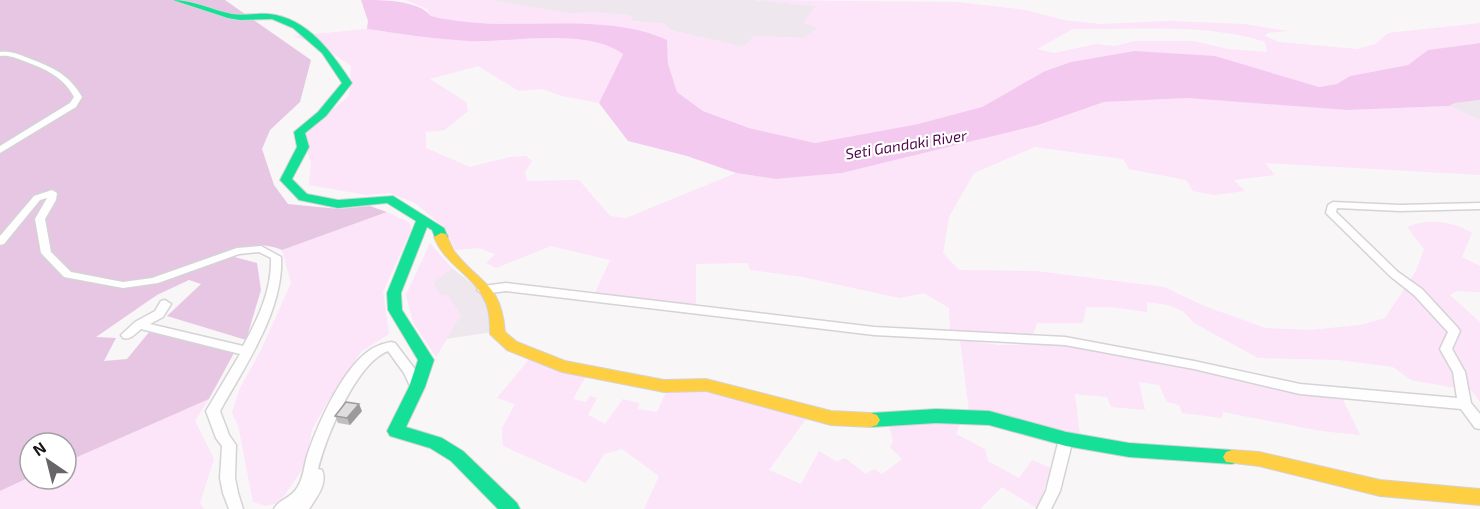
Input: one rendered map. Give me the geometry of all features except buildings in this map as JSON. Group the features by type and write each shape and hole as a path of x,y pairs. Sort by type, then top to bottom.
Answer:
{"street":[{"path":"177,0 214,12 255,19 271,17 315,39 340,69 347,83 322,114 299,132 303,147 286,180 303,197 338,204 389,199 438,228 442,242 452,258 490,295 496,310 498,334 512,346 562,366 664,386 706,385 831,418 880,421 966,416 989,418 1066,439 1129,450 1259,459 1380,488 1480,497"},
{"path":"0,54 19,54 28,61 60,72 78,97 73,105 0,150"},
{"path":"0,242 38,198 52,193 51,200 40,219 46,253 68,275 123,285 140,284 182,273 237,251 261,249 276,257 279,266 270,302 213,411 223,438 229,445 226,472 230,497 236,509"},
{"path":"1480,206 1400,208 1333,205 1331,213 1394,274 1418,291 1454,331 1446,349 1459,372 1465,404 1480,424"},
{"path":"423,220 394,293 394,310 426,360 417,387 396,430 436,443 457,456 510,509"},
{"path":"483,290 506,287 874,331 1065,341 1194,365 1300,389 1465,404"},
{"path":"127,335 159,314 165,304"},
{"path":"139,325 246,351"},
{"path":"281,509 294,504 310,482 315,455 356,370 371,354 381,347 391,346 410,371 417,387"},
{"path":"1044,509 1053,491 1066,439"},
{"path":"301,509 314,489 317,476 315,455"}],"shaded area":[{"path":"0,0 225,0 311,60 300,102 270,130 262,149 274,185 288,204 339,209 370,206 387,212 282,250 259,245 223,254 257,263 261,290 246,340 167,316 201,284 189,280 157,295 96,337 116,338 104,361 127,359 150,331 234,353 209,399 78,457 78,431 18,431 18,483 0,491"},
{"path":"406,0 489,0 573,14 586,12 631,15 632,21 664,24 670,30 743,47 755,36 804,38 817,28 803,23 815,6 754,0 957,2 1026,10 1063,20 1101,24 1169,21 1244,24 1288,31 1267,33 1265,36 1279,42 1357,49 1375,44 1388,33 1480,23 1480,43 1428,50 1408,65 1350,76 1337,84 1319,87 1240,65 1134,51 1071,62 1045,71 982,107 918,124 815,143 749,128 703,111 677,92 668,64 667,40 612,27 457,22 431,16 427,9","holes":["1073,29 1170,29 1220,32 1265,42 1267,52 1228,49 1193,41 1135,41 1115,46 1096,44 1054,53 1037,49"]},
{"path":"489,0 754,0 815,6 818,28 804,38 755,36 743,47 670,30 664,24 632,21 630,15 586,12 573,14"},
{"path":"367,29 468,41 568,38 588,40 623,53 599,103 562,96 542,89 519,91 478,66 430,79 466,102 468,111 445,130 426,132 426,148 470,167 510,157 526,156 532,161 525,172 527,181 579,180 610,216 626,218 736,173 776,179 842,173 1038,125 1104,102 1186,98 1347,110 1449,106 1480,120 1480,175 1265,163 1275,175 1234,180 1245,191 1215,195 1193,191 1186,180 1129,169 1123,159 1035,147 974,173 949,217 943,253 959,270 1036,271 1164,287 1202,305 1265,328 1310,330 1360,325 1385,318 1416,271 1424,249 1407,227 1423,222 1449,223 1472,233 1462,257 1480,266 1480,292 1457,291 1450,295 1480,322 1480,402 1472,391 1411,380 1393,367 1339,360 1258,358 1194,323 1183,311 1168,305 1147,302 1147,312 1111,307 1086,307 1083,323 1037,323 1033,336 950,331 949,308 924,293 899,298 803,277 750,270 748,263 696,264 696,305 595,293 610,260 551,246 496,268 486,263 495,254 479,248 455,250 446,229 415,203 389,193 366,195 309,185 311,164 303,134 349,96 351,66 322,46 293,36"},
{"path":"1480,100 1480,120 1449,106 1455,103"},
{"path":"387,212 410,223 411,230 383,292 389,334 361,352 329,400 312,429 306,464 279,503 265,506 253,502 238,425 232,413 240,388 261,350 291,283 282,250"},
{"path":"430,243 452,268 433,283 439,294 448,295 461,315 436,357 413,322 406,295"},
{"path":"452,268 474,285 488,304 493,332 446,339 460,315 439,294 433,282"},
{"path":"960,340 999,345 1062,344 1201,370 1296,392 1341,396 1360,435 1321,431 1223,412 1222,418 1182,413 1179,405 1167,402 1159,385 1139,382 1145,410 1111,407 1107,397 1075,394 1080,436 969,411"},
{"path":"530,358 587,374 573,399 586,402 590,396 597,398 588,415 605,424 623,399 639,403 638,409 657,412 667,390 720,394 806,419 769,470 801,484 819,451 837,462 845,458 866,474 874,469 882,474 902,459 890,447 893,441 889,426 961,422 956,434 985,449 988,461 1019,478 1032,460 1051,468 1038,509 1002,487 980,509 644,509 659,476 622,449 604,454 586,483 503,446 502,428 515,404 497,398"},
{"path":"209,399 195,421 214,459 200,503 204,509 0,509 0,491 18,483 18,491 78,491 78,457"}],"water":[{"name":"Seti Gandaki River","path":"361,0 409,4 431,16 460,21 582,24 641,31 667,40 668,64 677,92 703,111 749,128 815,143 918,124 982,107 1045,71 1071,62 1134,51 1215,56 1319,87 1337,84 1350,76 1408,65 1428,50 1480,43 1480,100 1455,103 1449,106 1347,110 1187,98 1104,102 1038,125 842,173 776,179 736,173 687,156 628,141 599,103 623,54 607,46 589,41 548,38 468,41 367,29 368,21"}],"traffic: fast":[{"path":"177,0 235,17 272,17 285,20 307,33 325,51 340,72 347,83 322,114 299,132 303,147 286,180 303,197 338,204 389,199 438,228 441,237"},
{"path":"423,220 394,293 395,310 426,360 417,387 396,431 436,443 457,456 510,509"},
{"path":"871,420 936,416 989,418 1066,439 1129,450 1232,457"}],"traffic: slow":[{"path":"441,237 450,255 486,290 494,306 498,334 512,346 562,366 664,386 706,385 831,418 871,420"},
{"path":"1232,457 1259,459 1380,488 1480,497"}]}
